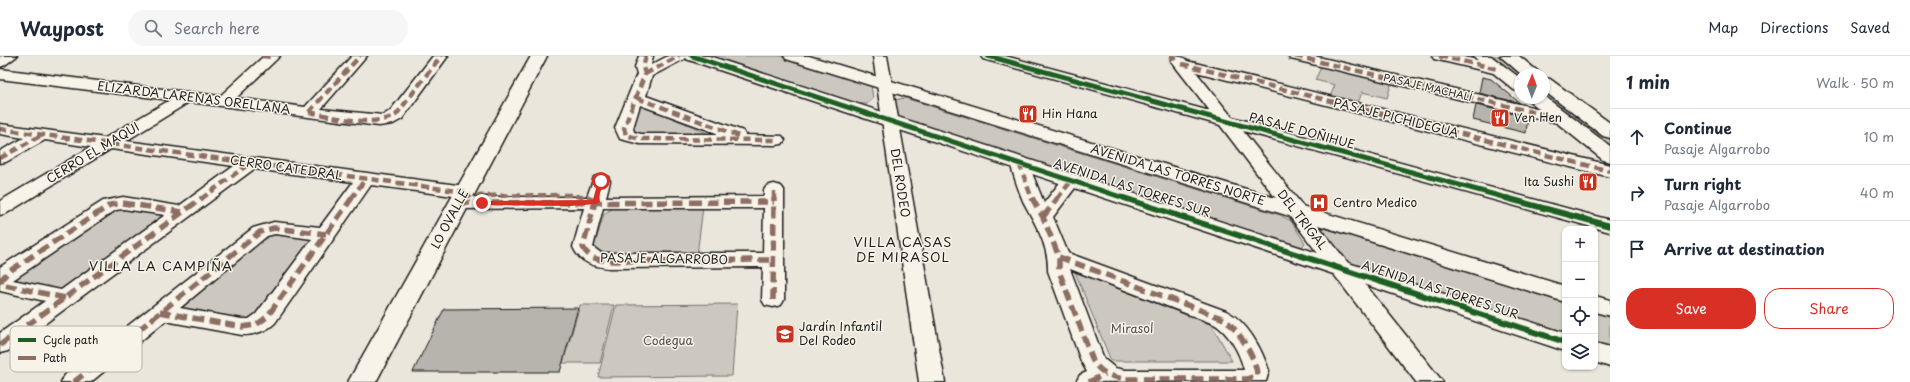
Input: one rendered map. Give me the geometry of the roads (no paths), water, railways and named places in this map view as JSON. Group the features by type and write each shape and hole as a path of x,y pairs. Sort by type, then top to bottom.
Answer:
{"street":[{"path":"0,62 10,56"},
{"path":"224,101 269,56"},
{"path":"309,112 360,56"},
{"name":"ELIZARDA LARENAS ORELLANA","path":"0,74 379,121 387,120 396,115 440,56"},
{"name":"LO OVALLE","path":"362,382 539,56"},
{"path":"646,56 643,67 645,74 637,98 632,105 624,131 630,137 640,139 776,140"},
{"path":"645,74 679,56"},
{"name":"AVENIDA LAS TORRES SUR","path":"692,56 1562,341"},
{"name":"AVENIDA LAS TORRES NORTE","path":"792,56 1562,293"},
{"name":"DEL RODEO","path":"880,56 932,382"},
{"name":"PASAJE DOÑIHUE","path":"988,56 1610,226"},
{"name":"PASAJE MACHALÍ","path":"1295,56 1562,119"},
{"path":"1439,56 1503,62 1514,78"},
{"path":"1481,56 1518,68"},
{"name":"DEL TRIGAL","path":"1176,58 1430,382"},
{"name":"PASAJE PICHIDEGUA","path":"1176,58 1610,172"},
{"path":"1550,90 1610,132"},
{"name":"CERRO EL MAQUI","path":"0,209 186,97"},
{"path":"637,98 748,139"},
{"path":"1543,104 1610,156"},
{"name":"CERRO CATEDRAL","path":"0,129 366,178 462,197"},
{"path":"0,158 42,135"},
{"path":"26,326 250,163"},
{"path":"1019,163 1033,201 1043,217 1059,257 1059,271 1095,366 1097,378 1251,379 1256,376 1258,370 1233,327 1218,316 1059,257"},
{"path":"160,312 242,327 257,325 267,317 366,178"},
{"path":"1043,217 1072,180"},
{"name":"PASAJE ALGARROBO","path":"601,181 583,247 588,256 609,261 773,260"},
{"path":"462,197 570,204 774,196 773,300"},
{"path":"65,298 5,285 2,284 1,280 8,272 110,205 123,203 182,212"},
{"path":"142,327 263,230 274,228 326,234"},
{"path":"1598,305 1610,308"},
{"path":"0,345 10,338"},
{"path":"1598,353 1610,357"},
{"path":"74,382 86,372"}],"place":[{"name":"Hin Hana","path":"1028,114"},
{"name":"Ven Hen","path":"1500,118"},
{"name":"Ita Sushi","path":"1588,182"},
{"name":"Centro Medico","path":"1319,203"},
{"name":"Jardín Infantil Del Rodeo","path":"785,334"}],"district":[{"name":"VILLA CASAS DE MIRASOL","path":"903,250"},
{"name":"VILLA LA CAMPIÑA","path":"161,266"}],"park label":[{"name":"Mirasol","path":"1132,329"},
{"name":"Codegua","path":"668,341"}]}
